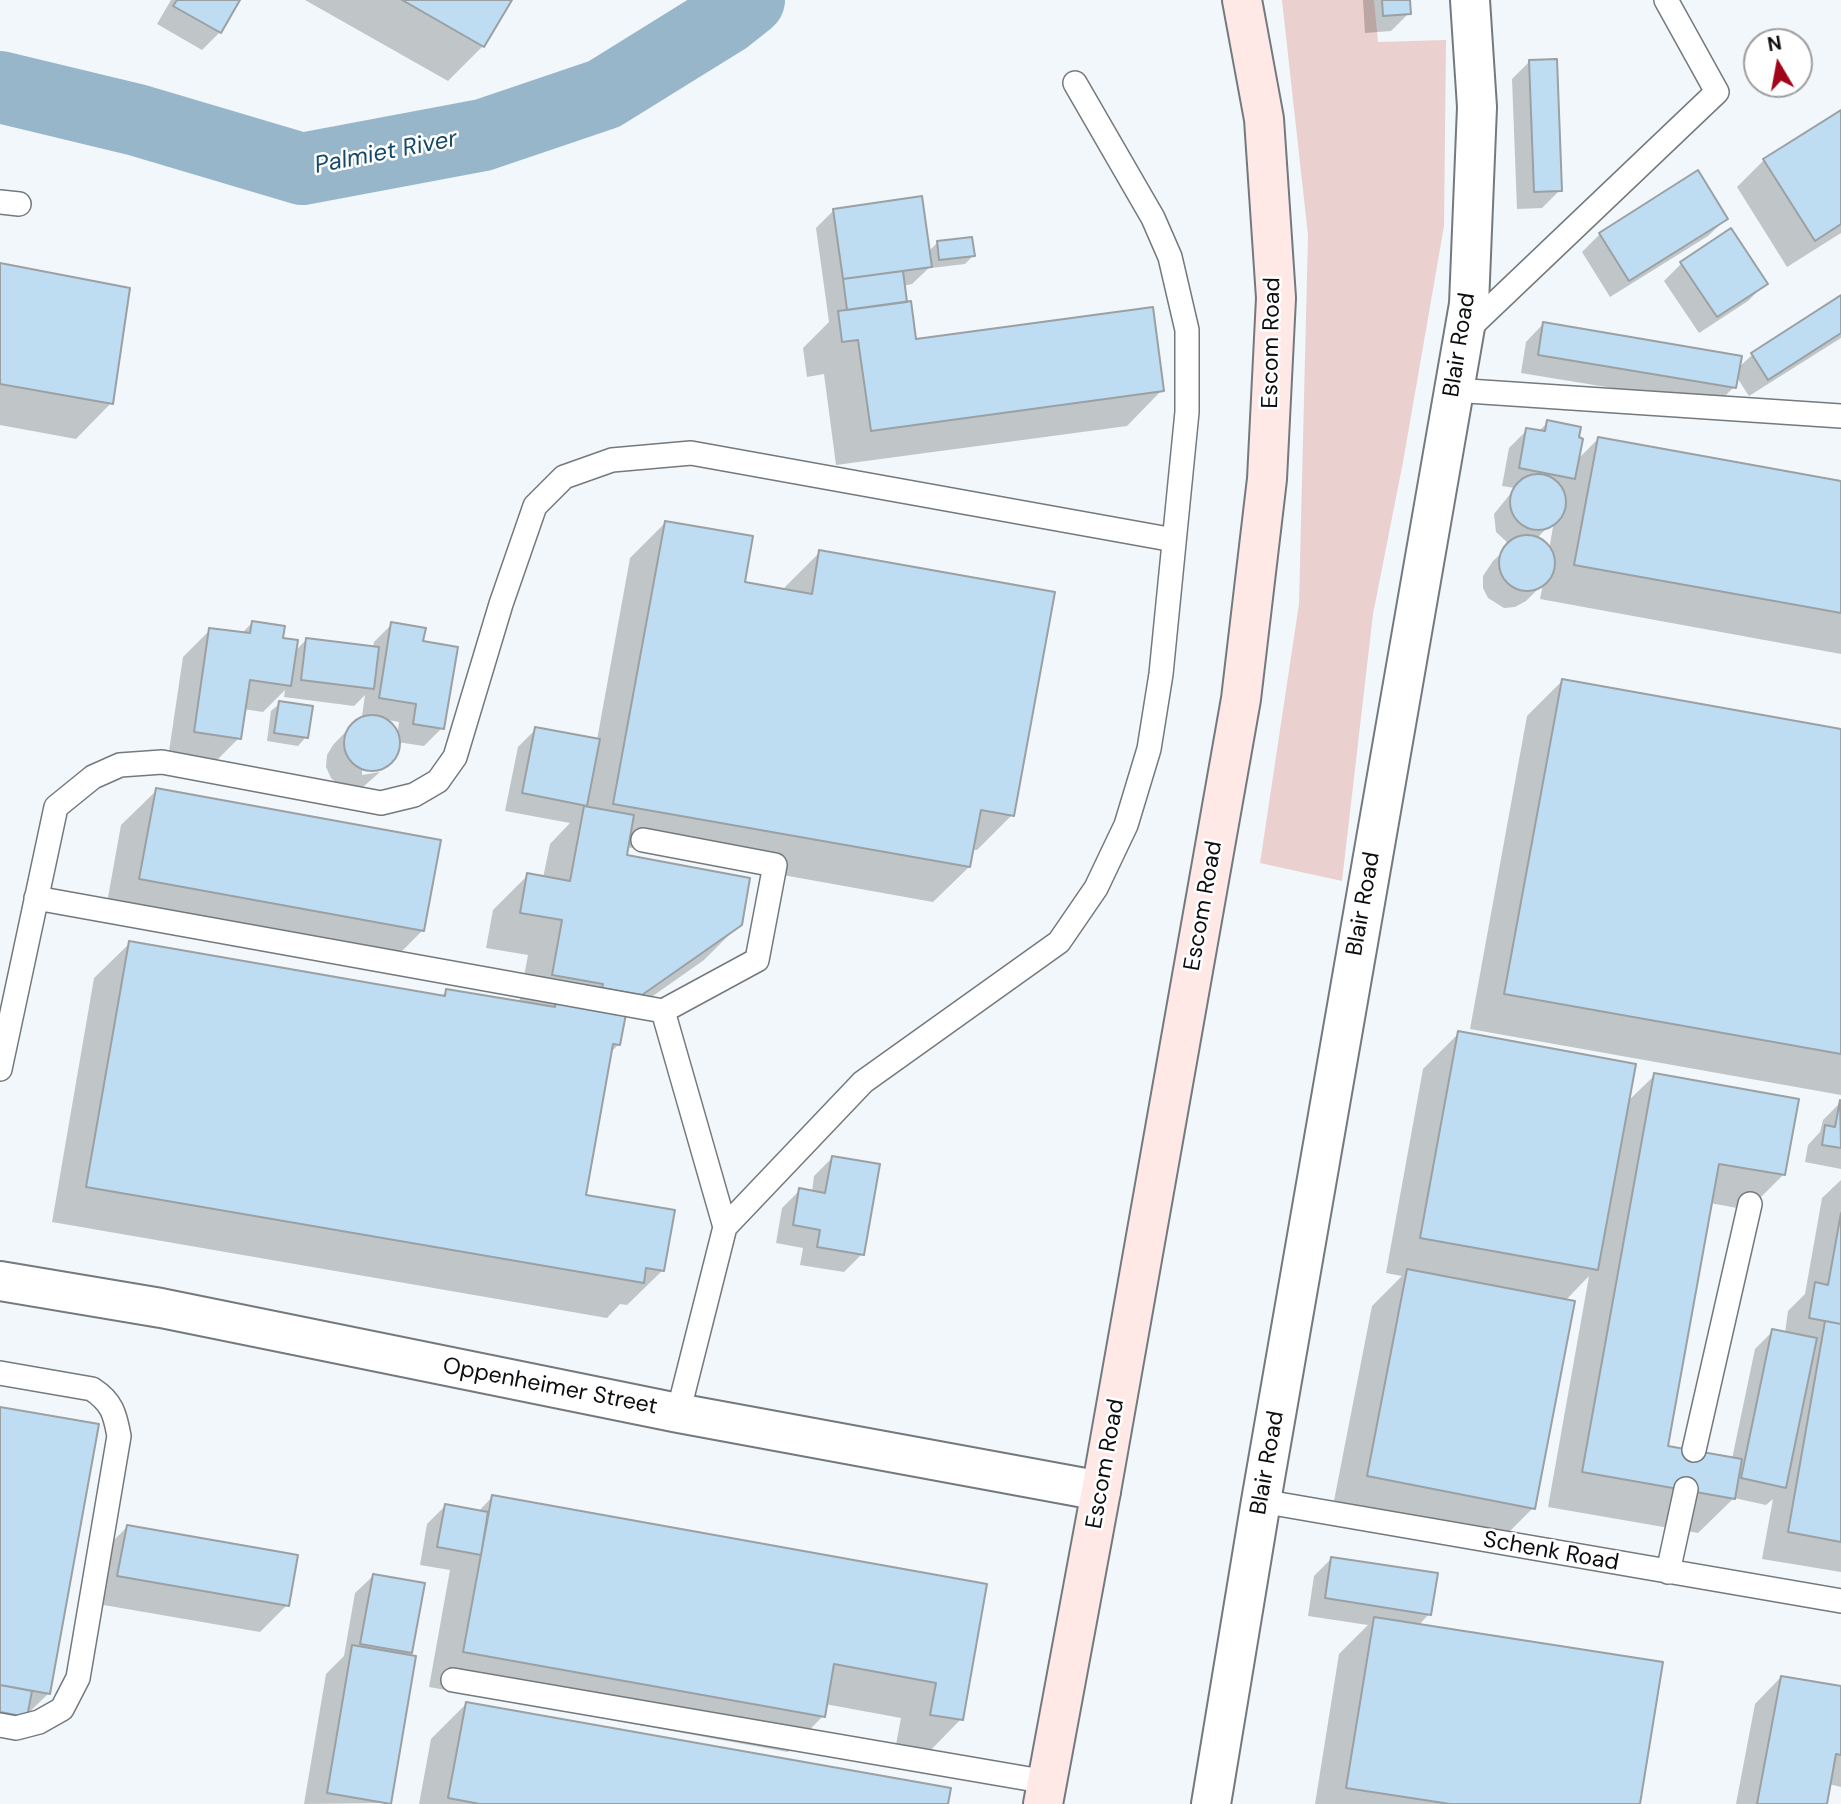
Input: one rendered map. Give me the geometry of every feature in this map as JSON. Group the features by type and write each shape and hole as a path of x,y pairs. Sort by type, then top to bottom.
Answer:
{"street":[{"name":"Escom Road","path":"1045,1793 1241,699 1267,479 1276,298 1264,119 1242,0"},
{"name":"Blair Road","path":"1211,1804 1469,304 1477,107 1470,0"},
{"name":"Oppenheimer Street","path":"0,1281 161,1308 678,1413 1101,1491"}],"lane":[{"path":"1463,334 1717,92 1667,0"},
{"path":"678,1413 725,1227 863,1082 1059,942 1096,888 1126,825 1149,749 1161,674 1186,412 1187,330 1170,257 1153,218 1075,83"},
{"path":"1453,390 1841,416"},
{"path":"0,1069 56,807 93,777 120,765 162,762 381,803 414,796 438,781 455,757 500,604 535,506 564,477 612,460 691,453 1174,540"},
{"path":"37,898 663,1011 757,960 775,865 643,840"},
{"path":"663,1011 725,1227"},
{"path":"1694,1450 1750,1204"},
{"path":"0,1373 92,1389 105,1397 115,1410 119,1436 78,1678 62,1709 39,1722 16,1728 0,1725"},
{"path":"1668,1572 1686,1489"},
{"name":"Schenk Road","path":"1261,1501 1841,1601"},
{"path":"453,1681 1045,1793"}],"shaded area":[{"path":"1282,0 1374,0 1378,42 1446,40 1444,226 1403,462 1373,614 1342,881 1260,863 1299,604 1308,235"}],"building":[{"path":"177,0 240,0 221,33 173,6"},
{"path":"402,0 512,0 484,47"},
{"path":"1382,0 1410,0 1411,14 1383,16"},
{"path":"1557,59 1562,191 1534,192 1529,60"},
{"path":"1841,110 1841,224 1815,241 1763,159"},
{"path":"1698,170 1728,219 1629,281 1599,233"},
{"path":"922,196 932,267 843,279 833,209"},
{"path":"1731,228 1768,284 1717,317 1680,262"},
{"path":"972,237 975,256 939,260 937,241"},
{"path":"0,263 130,288 113,404 0,384"},
{"path":"903,271 907,302 847,310 843,279"},
{"path":"1841,295 1841,333 1768,380 1751,353"},
{"path":"911,301 916,339 1153,307 1164,391 871,431 858,340 842,342 838,311"},
{"path":"1543,322 1742,356 1736,388 1538,355"},
{"path":"1547,420 1581,427 1579,437 1583,439 1575,479 1519,468 1526,428 1545,431"},
{"path":"1598,437 1841,481 1841,613 1574,565"},
{"path":"1538,474 1549,476 1558,482 1564,491 1564,513 1558,522 1549,528 1538,530 1527,528 1518,522 1512,513 1510,502 1512,491 1518,482 1527,476"},
{"path":"665,521 753,536 745,582 812,594 819,550 1055,592 1014,816 981,810 970,867 613,804"},
{"path":"1527,535 1542,540 1550,548 1555,563 1550,578 1542,586 1527,591 1512,586 1504,578 1499,563 1504,548 1512,540"},
{"path":"252,621 285,626 283,638 298,640 291,686 250,680 241,739 194,732 209,628 250,633"},
{"path":"391,622 426,628 423,641 458,647 444,729 413,724 416,704 379,698"},
{"path":"306,638 379,647 374,689 301,680"},
{"path":"1562,679 1841,729 1841,1054 1504,994"},
{"path":"279,701 313,706 308,738 274,733"},
{"path":"372,715 383,717 392,723 398,732 398,754 392,763 383,769 372,771 361,769 352,763 346,754 344,743 346,732 352,723 361,717"},
{"path":"535,727 600,739 587,806 522,793"},
{"path":"156,788 441,840 424,931 139,879"},
{"path":"584,806 634,815 627,855 750,878 742,925 642,995 602,988 603,984 552,975 562,920 520,913 527,873 570,881"},
{"path":"129,941 445,996 446,989 555,1007 556,1002 626,1014 620,1045 613,1044 586,1195 675,1210 664,1271 646,1268 644,1283 86,1187"},
{"path":"1458,1031 1636,1064 1598,1270 1420,1238"},
{"path":"1654,1073 1799,1099 1785,1175 1719,1164 1668,1446 1742,1459 1735,1499 1582,1472"},
{"path":"1840,1100 1841,1148 1822,1145 1825,1125 1835,1127"},
{"path":"832,1156 880,1164 864,1255 817,1247 820,1230 793,1225 799,1188 825,1193"},
{"path":"1841,1213 1841,1324 1809,1318 1815,1282 1828,1285"},
{"path":"1407,1269 1575,1301 1535,1509 1367,1476"},
{"path":"1825,1321 1841,1324 1841,1542 1788,1532"},
{"path":"1772,1329 1817,1338 1786,1488 1741,1478"},
{"path":"0,1407 99,1424 50,1694 0,1685"},
{"path":"492,1495 987,1584 963,1720 930,1715 936,1683 834,1664 825,1717 463,1652"},
{"path":"445,1504 488,1512 481,1555 437,1547"},
{"path":"127,1525 298,1555 289,1606 117,1576"},
{"path":"1331,1557 1438,1573 1431,1615 1325,1598"},
{"path":"373,1574 425,1583 412,1653 360,1644"},
{"path":"1374,1617 1663,1662 1640,1804 1450,1804 1346,1788"},
{"path":"352,1645 416,1656 391,1804 327,1793"},
{"path":"1781,1676 1841,1686 1841,1755 1836,1754 1827,1804 1757,1804"},
{"path":"0,1685 32,1691 27,1717 0,1712"},
{"path":"466,1702 951,1788 948,1804 480,1804 448,1798"}],"waterway":[{"name":"Palmiet River","path":"0,87 137,120 302,169 483,135 604,94 725,19 749,0"}]}
